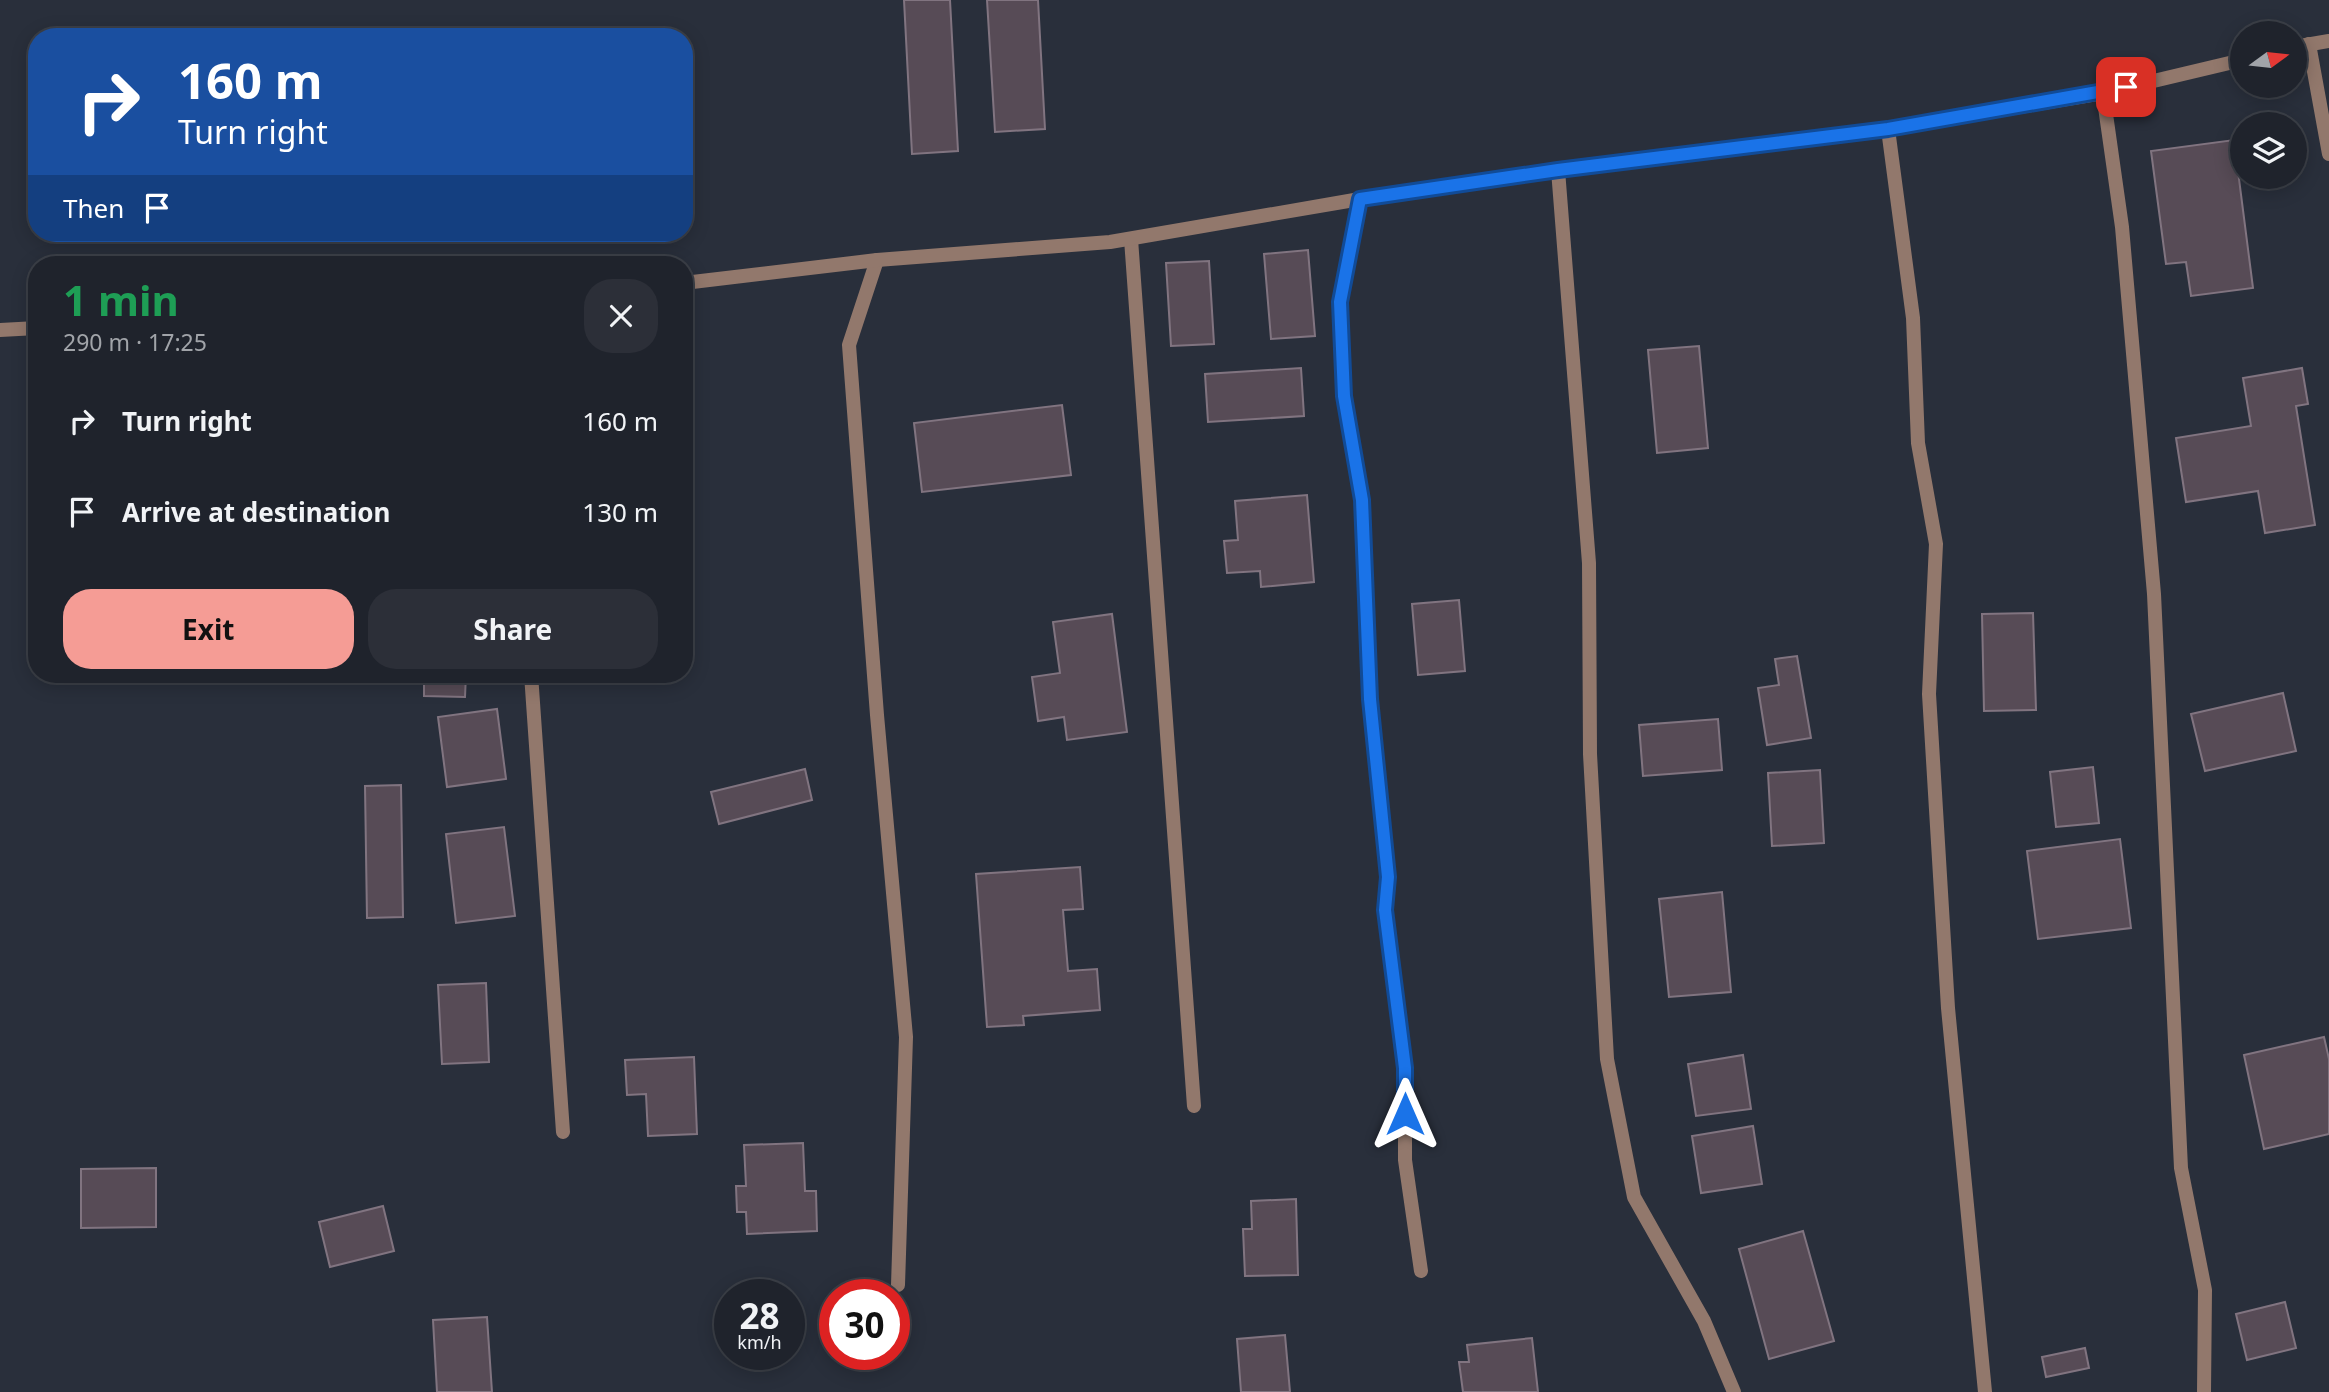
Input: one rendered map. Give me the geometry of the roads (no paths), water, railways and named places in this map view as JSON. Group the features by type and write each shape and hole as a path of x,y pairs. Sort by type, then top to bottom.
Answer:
{"street":[{"path":"2307,45 2329,41"},
{"path":"693,282 877,260 1110,242 1360,199 1558,170 1888,129 2103,93 2230,63"},
{"path":"2307,69 2329,154"},
{"path":"2103,93 2122,227 2154,594 2181,1168 2205,1290 2204,1392"},
{"path":"1888,129 1913,318 1918,443 1936,544 1930,694 1932,735 1948,1008 1985,1392"},
{"path":"1558,170 1589,562 1590,754 1608,1059 1634,1197 1704,1321 1734,1392"},
{"path":"1360,199 1340,302 1344,396 1362,500 1370,699 1388,877 1385,910 1405,1068 1405,1160 1421,1271"},
{"path":"1131,239 1194,1106"},
{"path":"877,260 849,345 877,715 906,1037 898,1279"},
{"path":"0,330 28,328"},
{"path":"532,683 563,1132"}]}
